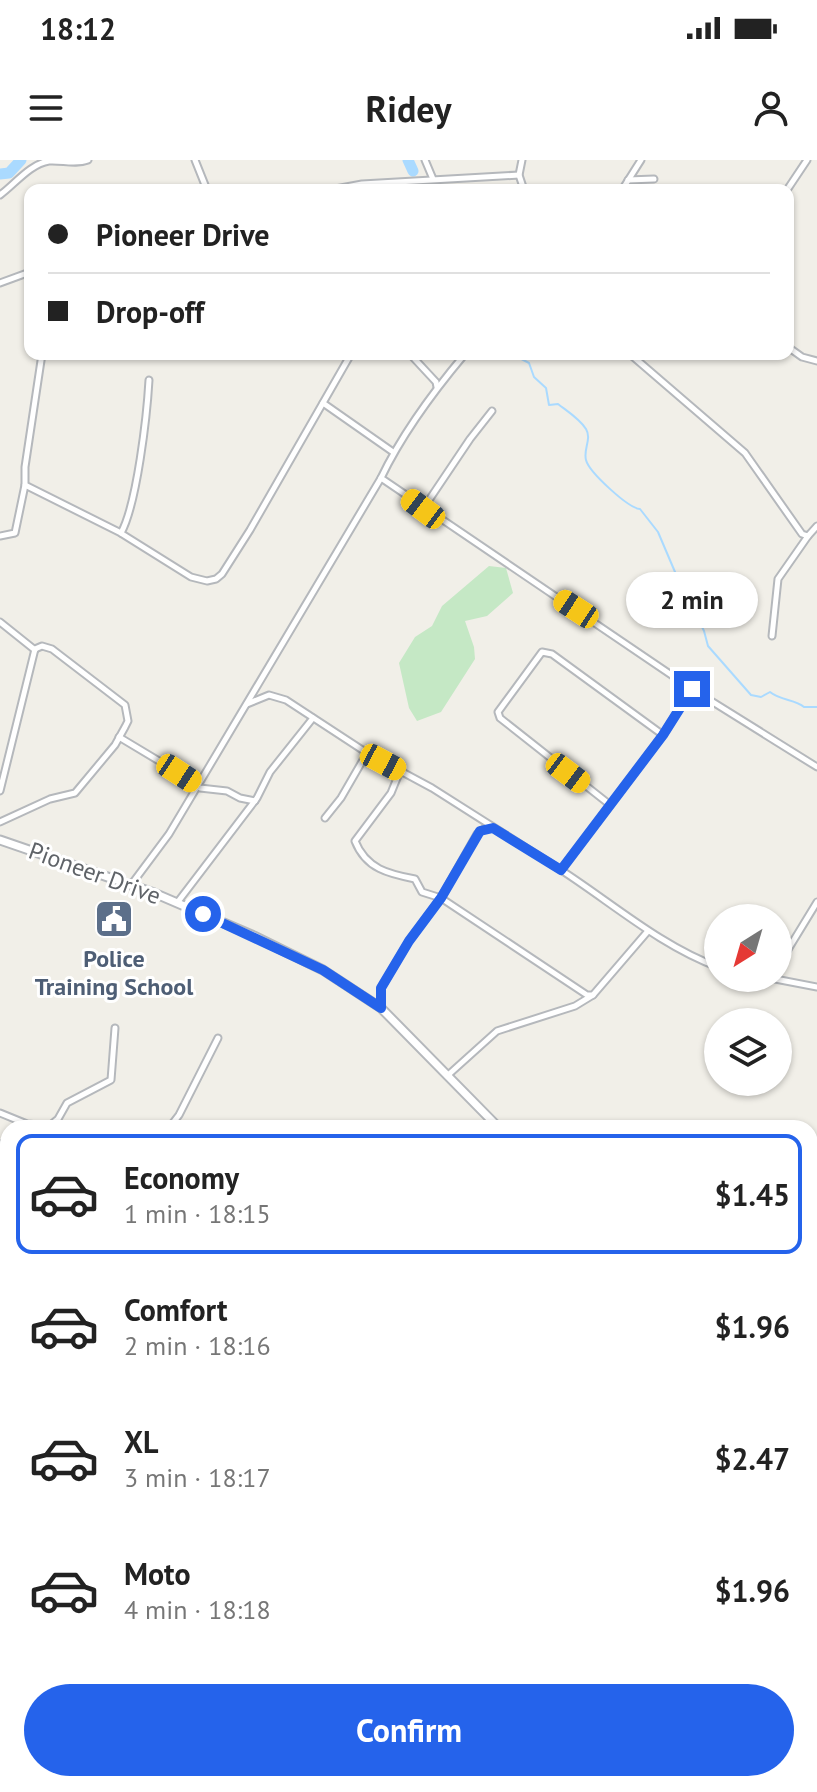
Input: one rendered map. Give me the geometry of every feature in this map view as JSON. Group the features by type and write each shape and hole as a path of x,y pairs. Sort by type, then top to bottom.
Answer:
{"street":[{"path":"0,195 43,163 52,160 81,163 88,160"},
{"path":"195,160 205,184"},
{"path":"425,160 433,179"},
{"path":"522,160 519,175 522,184"},
{"path":"626,184 641,160"},
{"path":"791,184 807,160"},
{"path":"362,184 519,175"},
{"path":"628,180 654,179"},
{"path":"0,283 24,274"},
{"path":"794,351 817,361"},
{"path":"0,536 15,533 25,485 41,360"},
{"path":"25,485 121,533 191,577 207,581 216,579 250,530 348,360"},
{"path":"416,360 437,387"},
{"path":"131,885 169,834 199,785 381,478 393,452 437,387 460,360"},
{"path":"637,360 745,453 796,529 808,536"},
{"path":"121,533 134,485 149,380"},
{"path":"323,403 393,452"},
{"path":"423,509 492,411"},
{"path":"381,478 692,689 817,767"},
{"path":"772,636 778,579 817,526"},
{"path":"0,622 35,650"},
{"path":"0,791 35,650 42,646 52,649 125,705 128,721 119,737 75,793 50,799 0,822"},
{"path":"609,804 500,718 498,712 542,652 552,654 663,735"},
{"path":"561,870 663,735 692,689"},
{"path":"247,704 269,695 279,696 561,870 623,910 648,931 704,960"},
{"path":"177,903 255,801 270,772 313,718"},
{"path":"119,737 200,788 227,791 255,801"},
{"path":"325,818 341,798 367,753"},
{"path":"400,771 391,793 365,824 355,843 367,860 392,875 415,879 422,892 441,898 587,995 593,995"},
{"path":"381,1008 381,988 409,941 441,898 477,834 493,828"},
{"name":"Pioneer Drive","path":"0,840 177,903 323,970 381,1008 491,1120"},
{"path":"792,943 817,902"},
{"path":"447,1076 497,1031 575,1006 593,995 648,931"},
{"path":"792,982 817,987"},
{"path":"57,1120 67,1103 111,1080 115,1028"},
{"path":"175,1120 218,1038"}],"green space":[{"path":"489,566 506,568 513,593 487,616 465,621 475,659 441,712 417,721 409,708 399,663 415,637 432,626 442,606"}],"waterway":[{"path":"0,174 9,173 21,160"},
{"path":"408,160 413,171"},
{"path":"523,360 529,363 534,377 546,388 549,405 558,404 586,429 586,460 594,473 618,496 640,509 658,532 678,579 692,592 692,606 708,646 751,695 761,697 770,692 804,707 817,707"}],"place":[{"name":"Police Training School","path":"114,919"}],"route":[{"path":"203,914 323,970 381,1008 381,988 409,941 441,898 480,831 493,828 561,870 663,735 692,689"}]}
